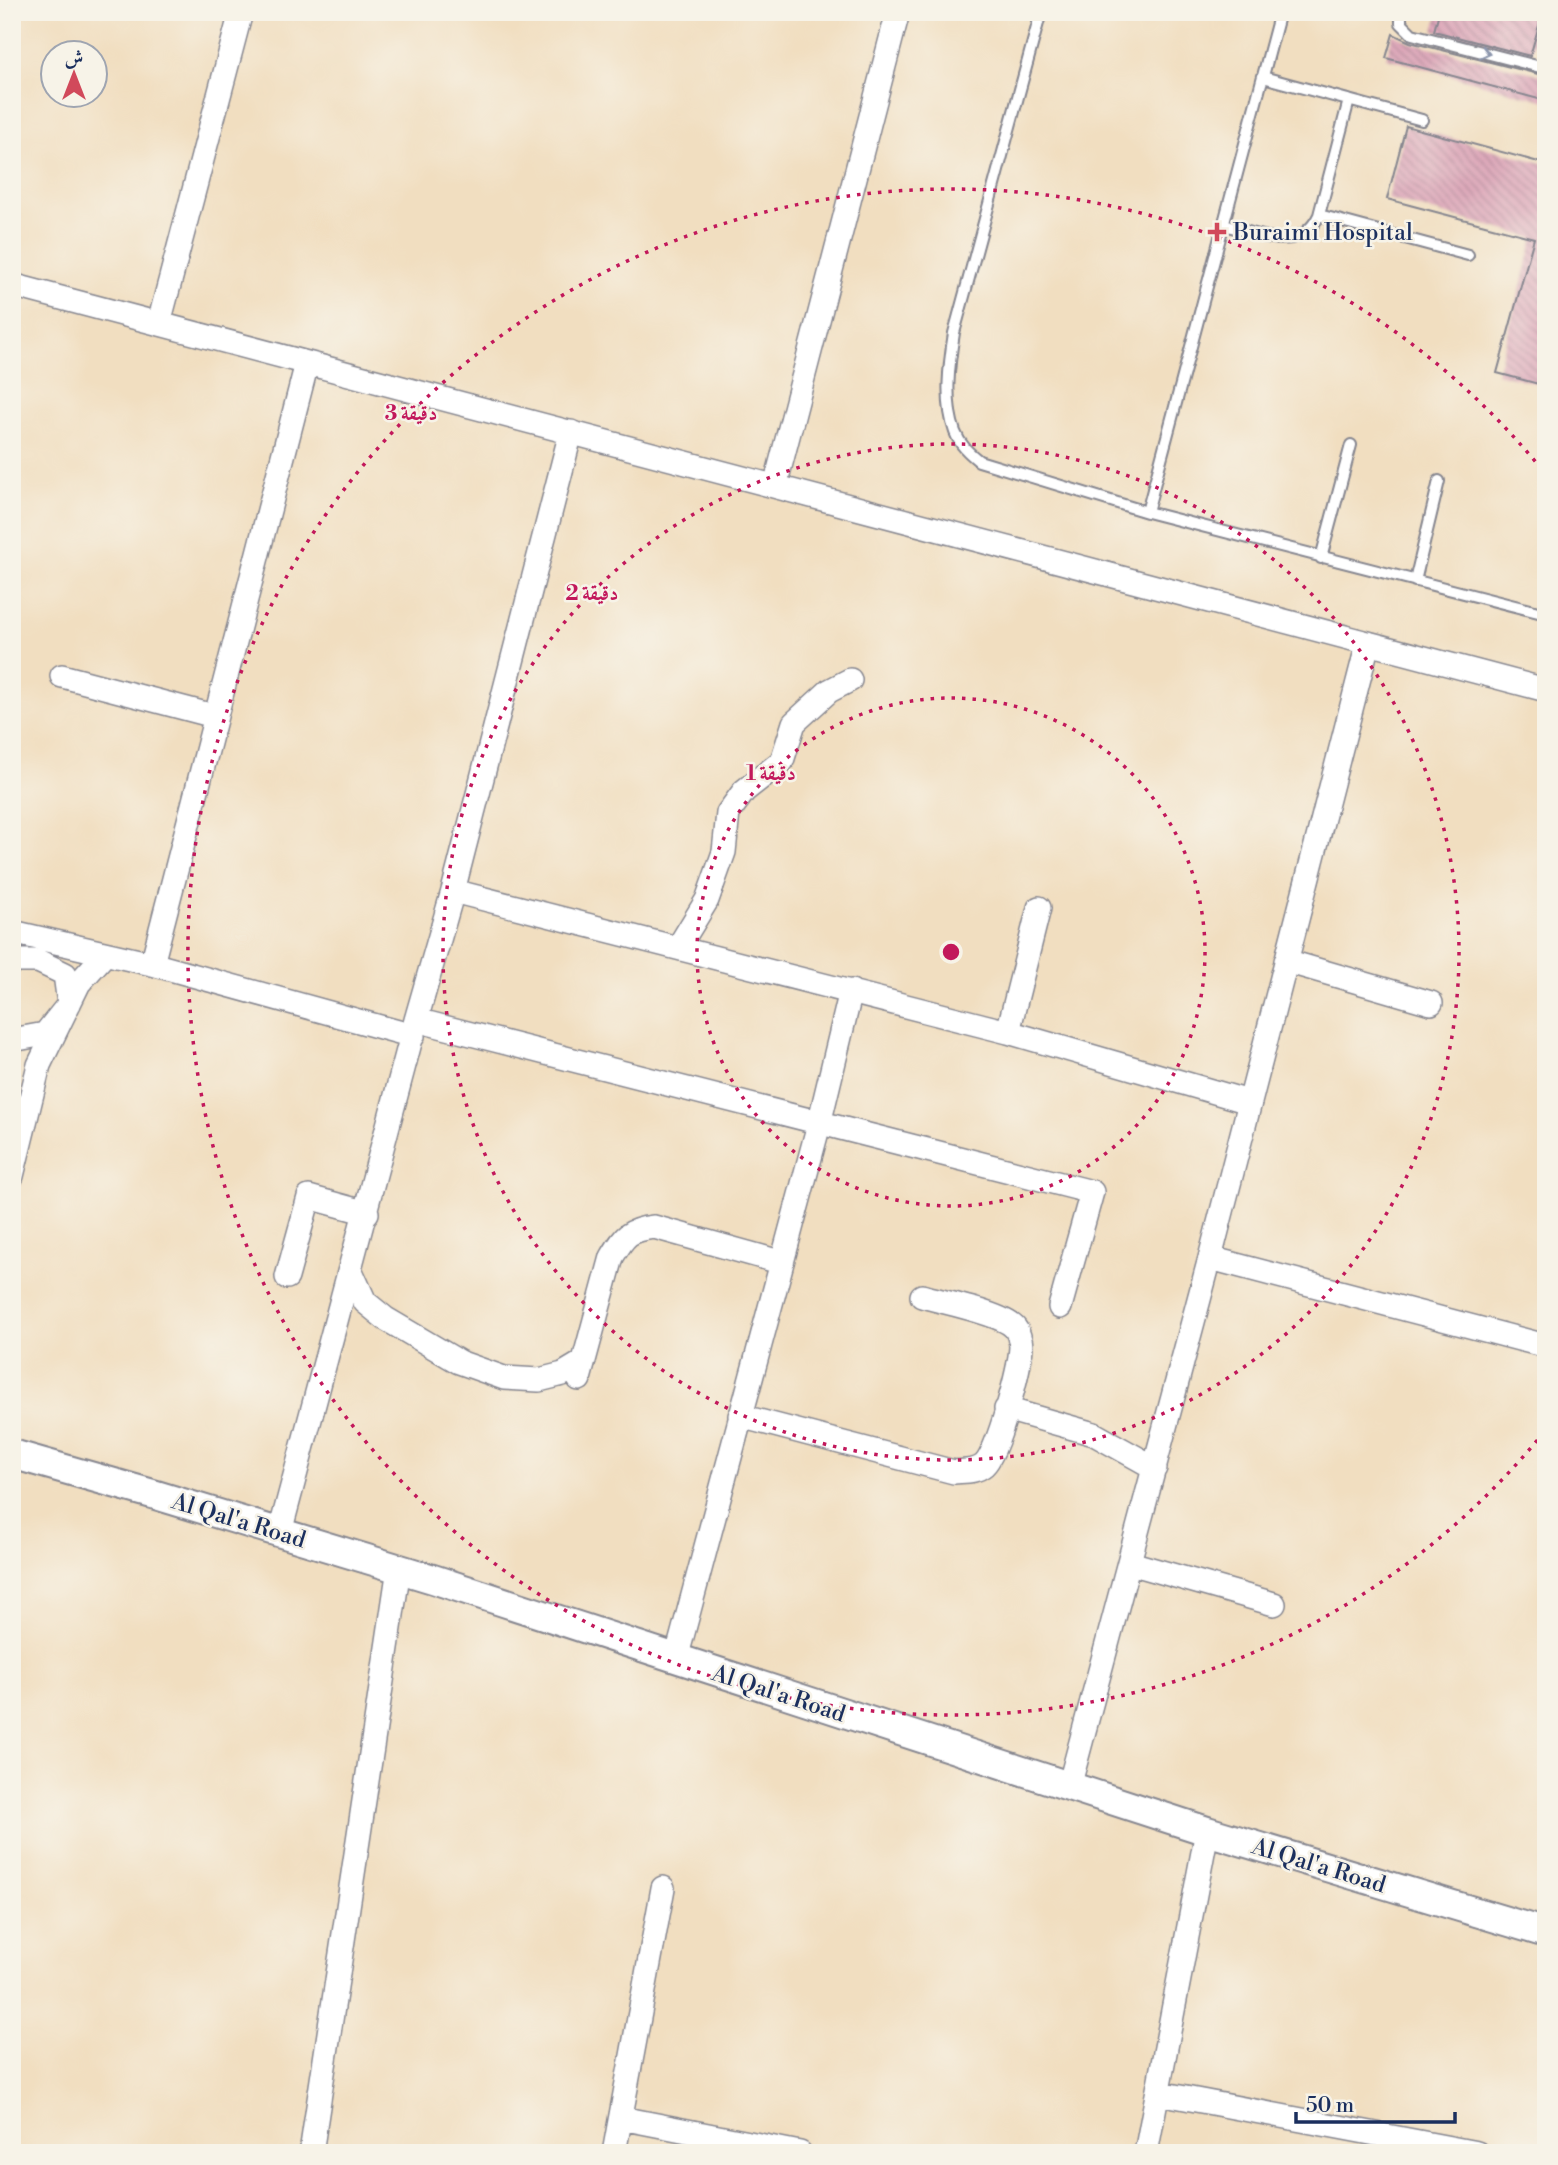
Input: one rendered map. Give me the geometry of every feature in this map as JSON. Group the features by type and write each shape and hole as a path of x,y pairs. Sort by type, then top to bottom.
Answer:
{"street":[{"path":"159,323 240,12"},
{"path":"775,486 898,12"},
{"path":"12,285 1546,690"},
{"path":"152,964 307,363"},
{"path":"280,1532 453,891 570,432"},
{"path":"1069,1787 1210,1258 1368,643"},
{"path":"62,676 214,716"},
{"path":"679,946 707,900 724,852 728,813 744,790 782,761 794,723 829,691 850,680"},
{"path":"453,891 679,946 1008,1032 1249,1102"},
{"path":"1008,1032 1040,908"},
{"path":"12,932 819,1124 1092,1192 1060,1307"},
{"path":"12,1176 39,1065 79,983 105,954"},
{"path":"12,961 38,961 65,974 69,1004 45,1034 12,1040"},
{"path":"1286,961 1431,1003"},
{"path":"676,1659 819,1124 851,991"},
{"path":"287,1277 309,1197 367,1213"},
{"path":"351,1271 365,1302 386,1319 459,1362 504,1378 539,1380 581,1371 611,1256 622,1240 636,1229 654,1227 780,1262"},
{"path":"1210,1258 1546,1346"},
{"path":"740,1416 954,1472 974,1471 986,1464 995,1447 1006,1409 1021,1343 1014,1327 996,1317 922,1296"},
{"path":"1006,1409 1094,1434 1155,1468"},
{"name":"Al Qal'a Road","path":"12,1454 399,1568 1207,1831 1546,1933"},
{"path":"1130,1563 1274,1604"},
{"path":"312,2153 399,1568"},
{"path":"1146,2153 1207,1831"},
{"path":"614,2153 663,1888"},
{"path":"1158,2092 1477,2153"},
{"path":"621,2118 800,2153"}],"lane":[{"path":"1041,12 954,333 949,387 955,432 965,449 979,461 1147,512 1546,614"},
{"path":"1147,512 1280,12"},
{"path":"1401,12 1401,23 1412,34 1545,66"},
{"path":"1263,77 1422,120"},
{"path":"1224,225 1284,240 1296,239 1306,234 1319,215 1349,100"},
{"path":"1319,215 1468,255"},
{"path":"1321,558 1351,444"},
{"path":"1415,581 1439,481"}],"building":[{"path":"1439,12 1543,12 1530,56 1434,31"},
{"path":"1393,34 1410,42 1546,76 1546,101 1386,58"},
{"name":"Buraimi Hospital","path":"1406,126 1546,164 1546,386 1497,373 1534,238 1387,199"}],"place":[{"name":"Buraimi Hospital","path":"1217,232"}]}
